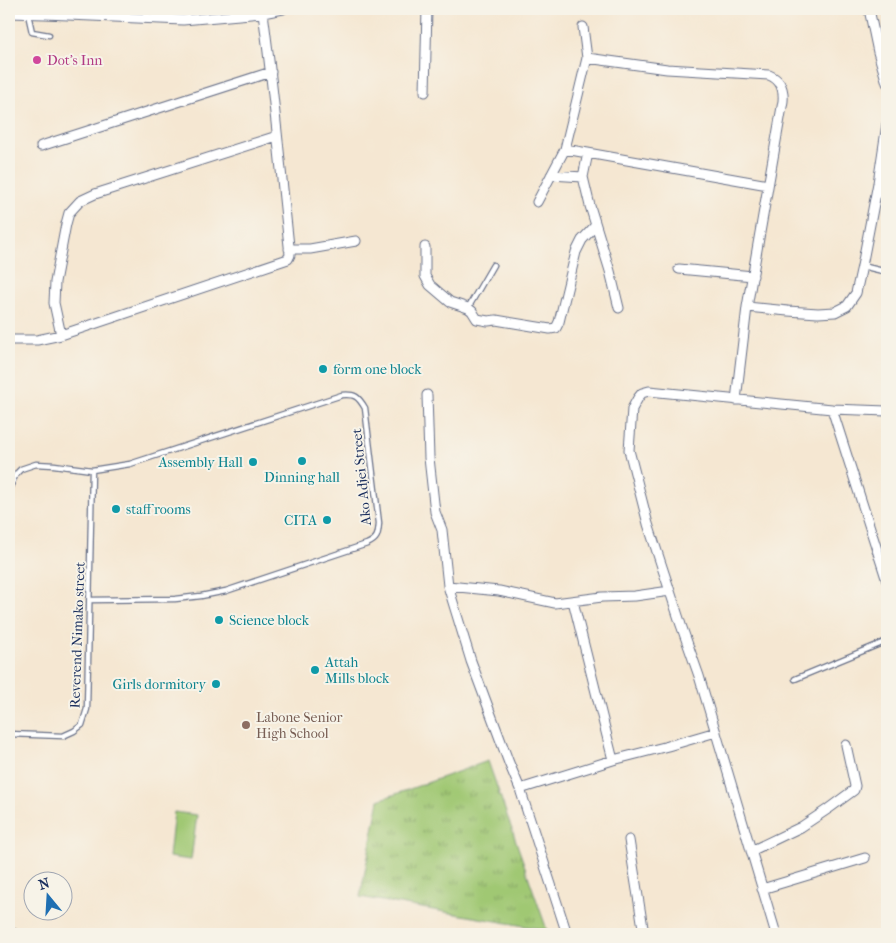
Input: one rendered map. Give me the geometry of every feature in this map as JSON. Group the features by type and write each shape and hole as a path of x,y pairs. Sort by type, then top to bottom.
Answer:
{"street":[{"path":"9,14 28,14 46,11 144,13 183,20 232,12 283,9"},
{"path":"425,92 427,9"},
{"path":"869,9 887,83"},
{"path":"9,340 37,340 61,335 288,259 289,249 271,72 262,11"},
{"path":"537,202 565,149 587,58 583,27"},
{"path":"587,58 667,69 769,75 777,79 782,88 783,101 747,307 736,400"},
{"path":"41,146 271,72"},
{"path":"747,307 818,313 835,312 847,306 852,300 856,293 862,266 887,124"},
{"path":"61,335 54,303 55,282 69,213 80,200 277,136"},
{"path":"565,149 768,185"},
{"path":"588,153 583,177 619,308"},
{"path":"551,175 583,177"},
{"path":"425,247 425,276 430,285 450,302 468,308 480,320 496,320 550,329 556,328 560,322 576,252 582,240 595,226"},
{"path":"289,249 310,249 356,241"},
{"path":"679,269 753,276"},
{"path":"776,934 699,676 648,524 629,450 632,409 638,398 649,391 832,409 887,412"},
{"path":"427,395 429,458 435,512 442,530 448,586 471,661 520,789 567,934"},
{"path":"832,409 887,581"},
{"path":"448,586 500,591 555,603 602,597 635,596 670,590"},
{"path":"573,601 612,760"},
{"path":"520,789 612,760 716,732"},
{"path":"751,851 796,830 854,790 855,786 846,745"},
{"path":"629,840 644,934"},
{"path":"762,889 865,858"},
{"path":"9,933 15,934"}],"lane":[{"path":"28,14 32,32 49,35"},
{"path":"468,308 493,265"},
{"path":"862,266 887,272"},
{"name":"Ako Adjei Street","path":"90,600 175,599 226,591 374,541 378,534 379,523 365,408 353,394 342,395 130,464 92,470"},
{"path":"9,489 16,474 21,469 36,464 92,470"},
{"name":"Reverend Nimako street","path":"9,734 63,736 74,731 82,724 87,709 92,470"},
{"path":"9,502 11,511 9,517"},
{"path":"795,679 887,641"}],"green space":[{"path":"488,761 547,930 360,897 379,800"},
{"path":"174,812 197,815 191,860 169,857"}],"place":[{"name":"Dot's Inn","path":"37,60"},
{"name":"form one block","path":"323,369"},
{"name":"Dinning hall","path":"302,461"},
{"name":"Assembly Hall","path":"253,462"},
{"name":"staff rooms","path":"116,509"},
{"name":"CITA","path":"327,520"},
{"name":"Science block","path":"219,620"},
{"name":"Attah Mills block","path":"315,670"},
{"name":"Girls dormitory","path":"216,684"},
{"name":"Labone Senior High School","path":"246,725"}]}
